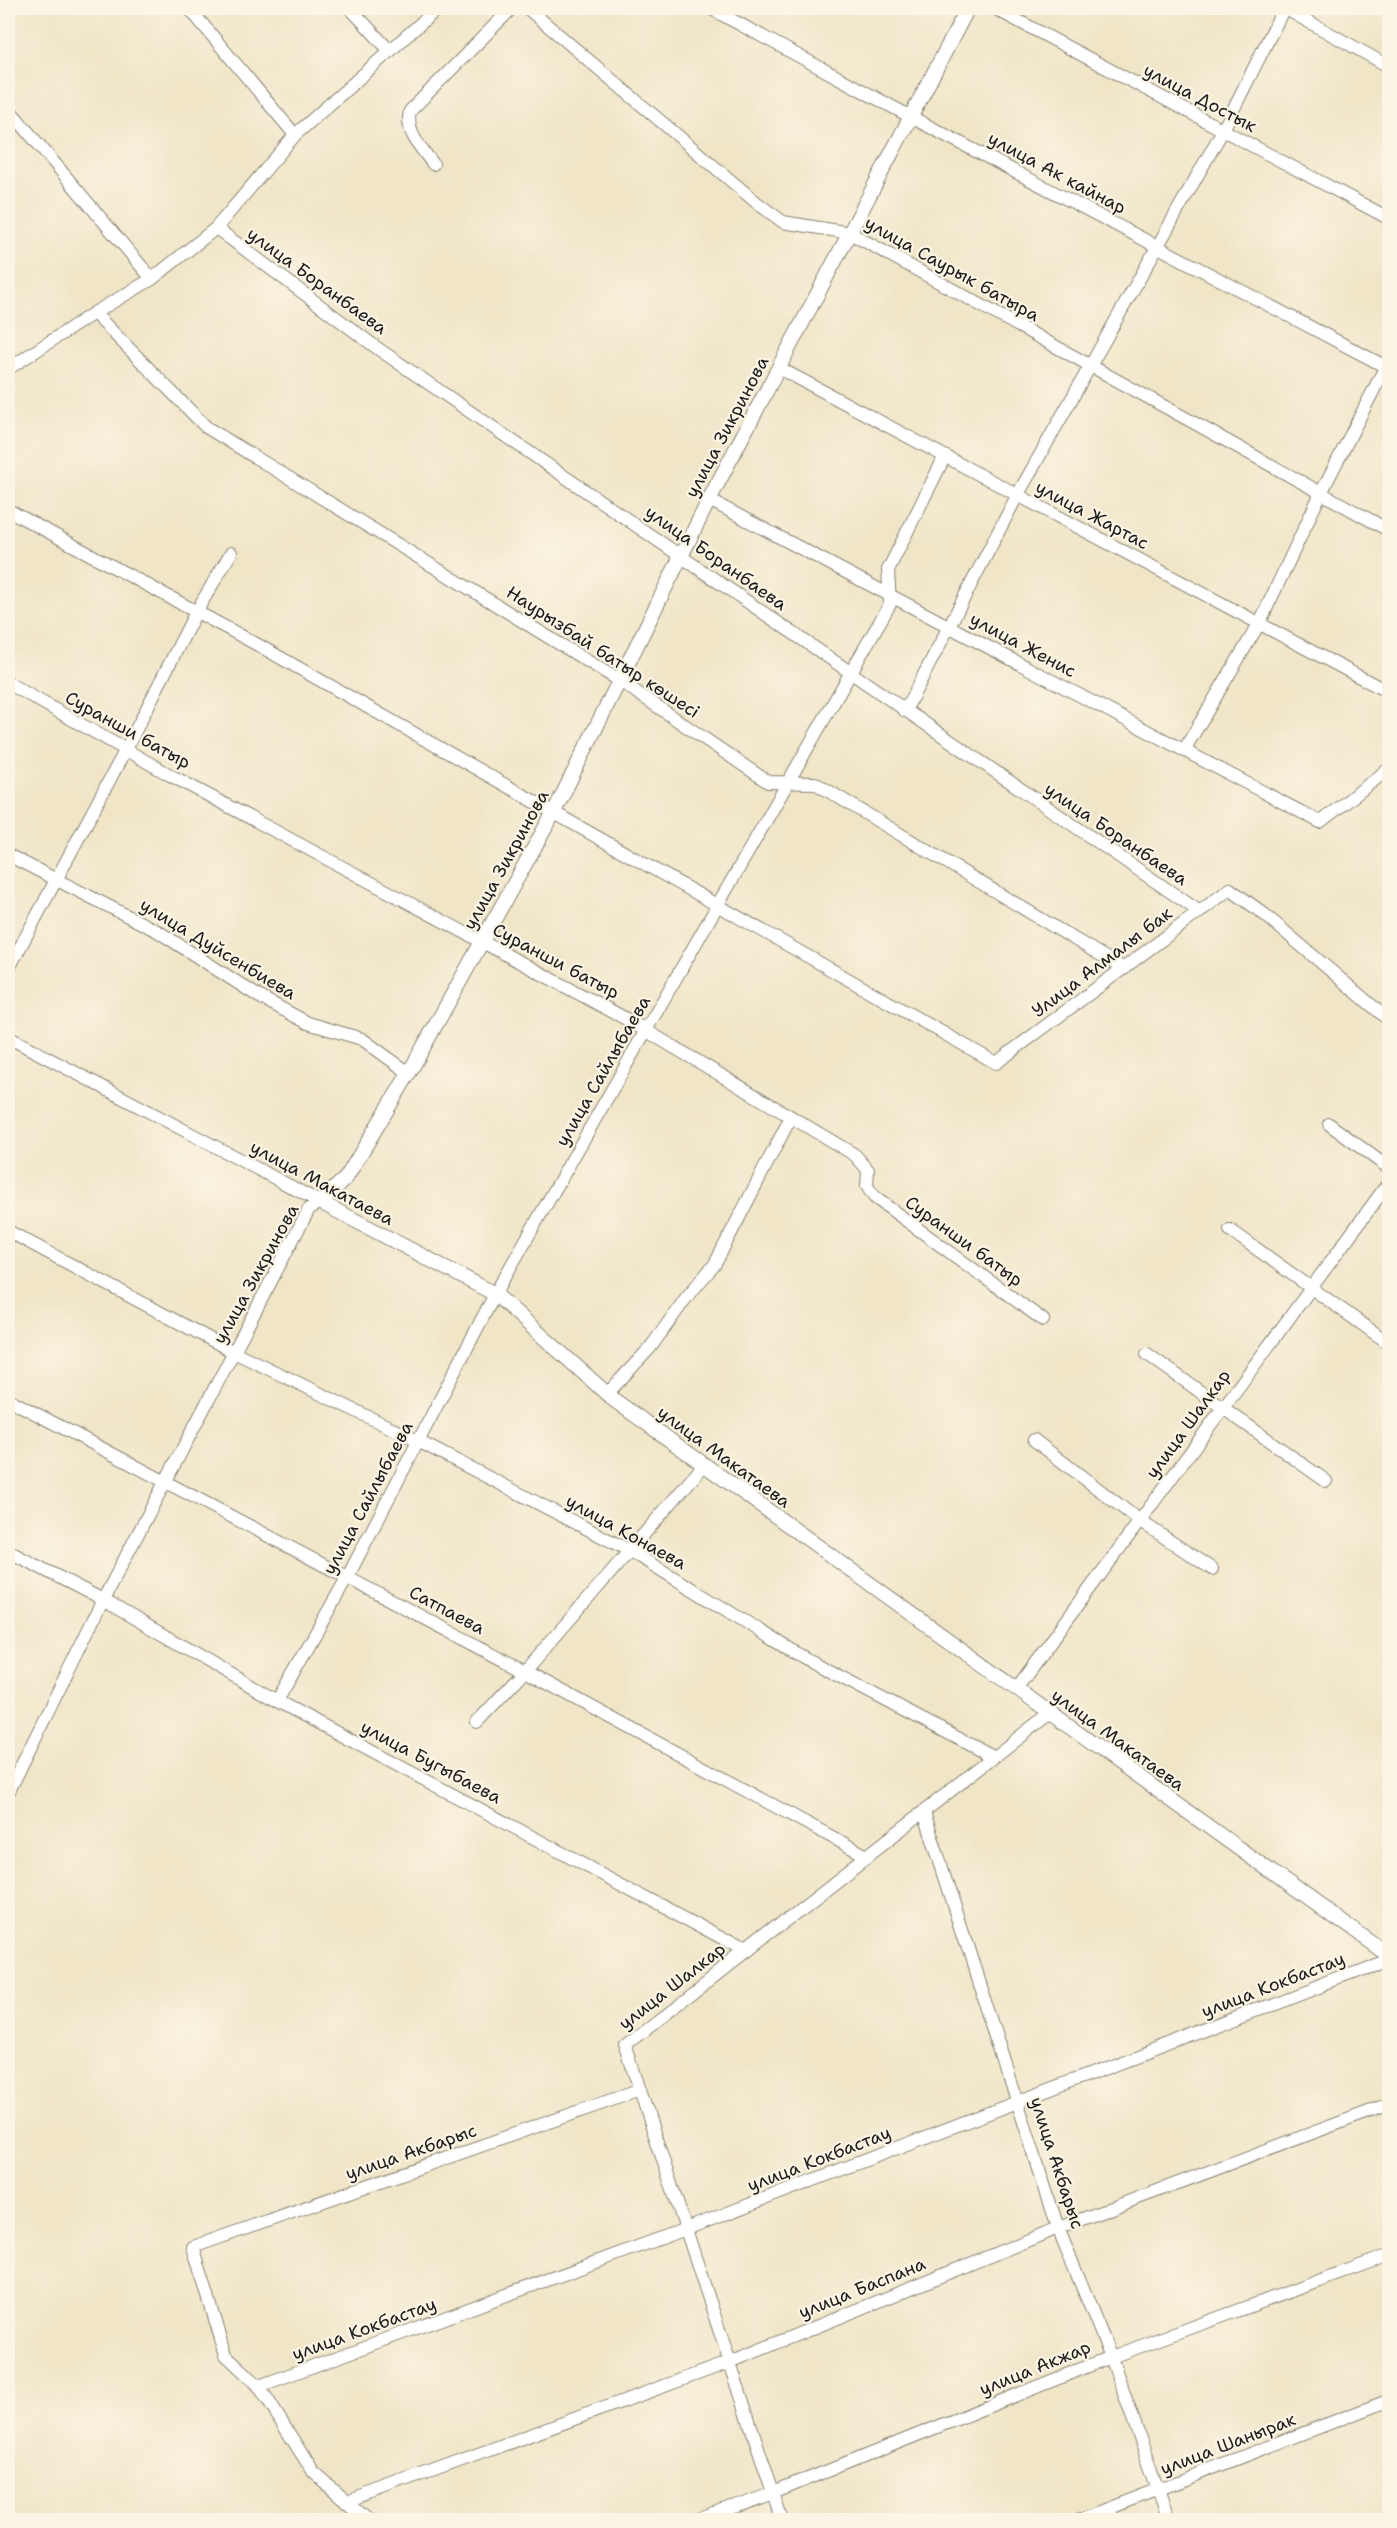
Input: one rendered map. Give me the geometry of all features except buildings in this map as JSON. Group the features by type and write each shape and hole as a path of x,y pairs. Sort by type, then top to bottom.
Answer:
{"street":[{"path":"189,8 295,135"},
{"path":"350,8 390,51"},
{"name":"улица Боранбаева","path":"8,369 94,313 152,279 216,228 295,135 438,8"},
{"path":"433,164 411,134 408,120 410,111 512,8"},
{"name":"улица Саурык батыра","path":"527,8 756,202 783,222 849,233 1389,531"},
{"name":"улица Ак кайнар","path":"710,8 1156,246 1388,364"},
{"name":"улица Зикринова","path":"8,1793 103,1600 309,1209 320,1202 345,1178 409,1073 554,812 709,500 968,8"},
{"name":"улица Достык","path":"993,8 1389,219"},
{"path":"905,711 1017,496 1223,130 1284,8 1389,66"},
{"path":"8,108 152,279"},
{"name":"улица Боранбаева","path":"216,228 377,348 1200,912"},
{"name":"Наурызбай батыр көшесі","path":"94,313 206,427 620,681 768,782 815,783 1124,969"},
{"path":"1184,750 1259,624 1321,493 1388,364"},
{"name":"улица Жартас","path":"779,368 944,458 1389,693"},
{"name":"улица Сайлыбаева","path":"277,1701 347,1578 495,1294 890,604 888,570 944,458"},
{"name":"улица Женис","path":"709,500 1320,822 1389,768"},
{"path":"8,510 196,612 717,904"},
{"path":"8,970 196,612 231,553"},
{"name":"Суранши батыр","path":"8,682 126,749 647,1031 791,1117 862,1161 868,1170 869,1192 1043,1320"},
{"name":"улица Дуйсенбиева","path":"8,855 159,932 258,996 308,1023 362,1039 409,1073"},
{"name":"Улица Алмалы бак","path":"717,904 996,1063 1230,889 1264,914 1389,1021"},
{"name":"улица Макатаева","path":"8,1037 495,1294 607,1394 1389,1958"},
{"path":"607,1394 650,1348 714,1264 791,1117"},
{"path":"1329,1124 1389,1168"},
{"name":"улица Шалкар","path":"1016,1689 1389,1181"},
{"path":"1230,1230 1389,1344"},
{"name":"улица Конаева","path":"8,1231 234,1352 418,1441 630,1551 808,1660 994,1757"},
{"path":"1147,1354 1326,1481"},
{"name":"Сатпаева","path":"8,1398 525,1671 867,1856"},
{"path":"1034,1440 1140,1521 1212,1569"},
{"path":"477,1722 525,1671 704,1465"},
{"name":"улица Бугыбаева","path":"8,1551 103,1600 277,1701 746,1951"},
{"name":"улица Шалкар","path":"782,2520 626,2045 1050,1713"},
{"name":"улица Акбарыс","path":"924,1812 1058,2228 1111,2357 1169,2520"},
{"name":"улица Кокбастау","path":"259,2386 686,2229 1389,1958"},
{"name":"улица Акбарыс","path":"259,2386 226,2355 193,2247 640,2090"},
{"name":"улица Баспана","path":"347,2502 730,2362 1058,2228 1389,2104"},
{"name":"улица Акжар","path":"696,2520 773,2493 1111,2357 1389,2255"},
{"path":"259,2386 313,2472 368,2520"},
{"name":"улица Шанырак","path":"1078,2520 1389,2400"}]}
